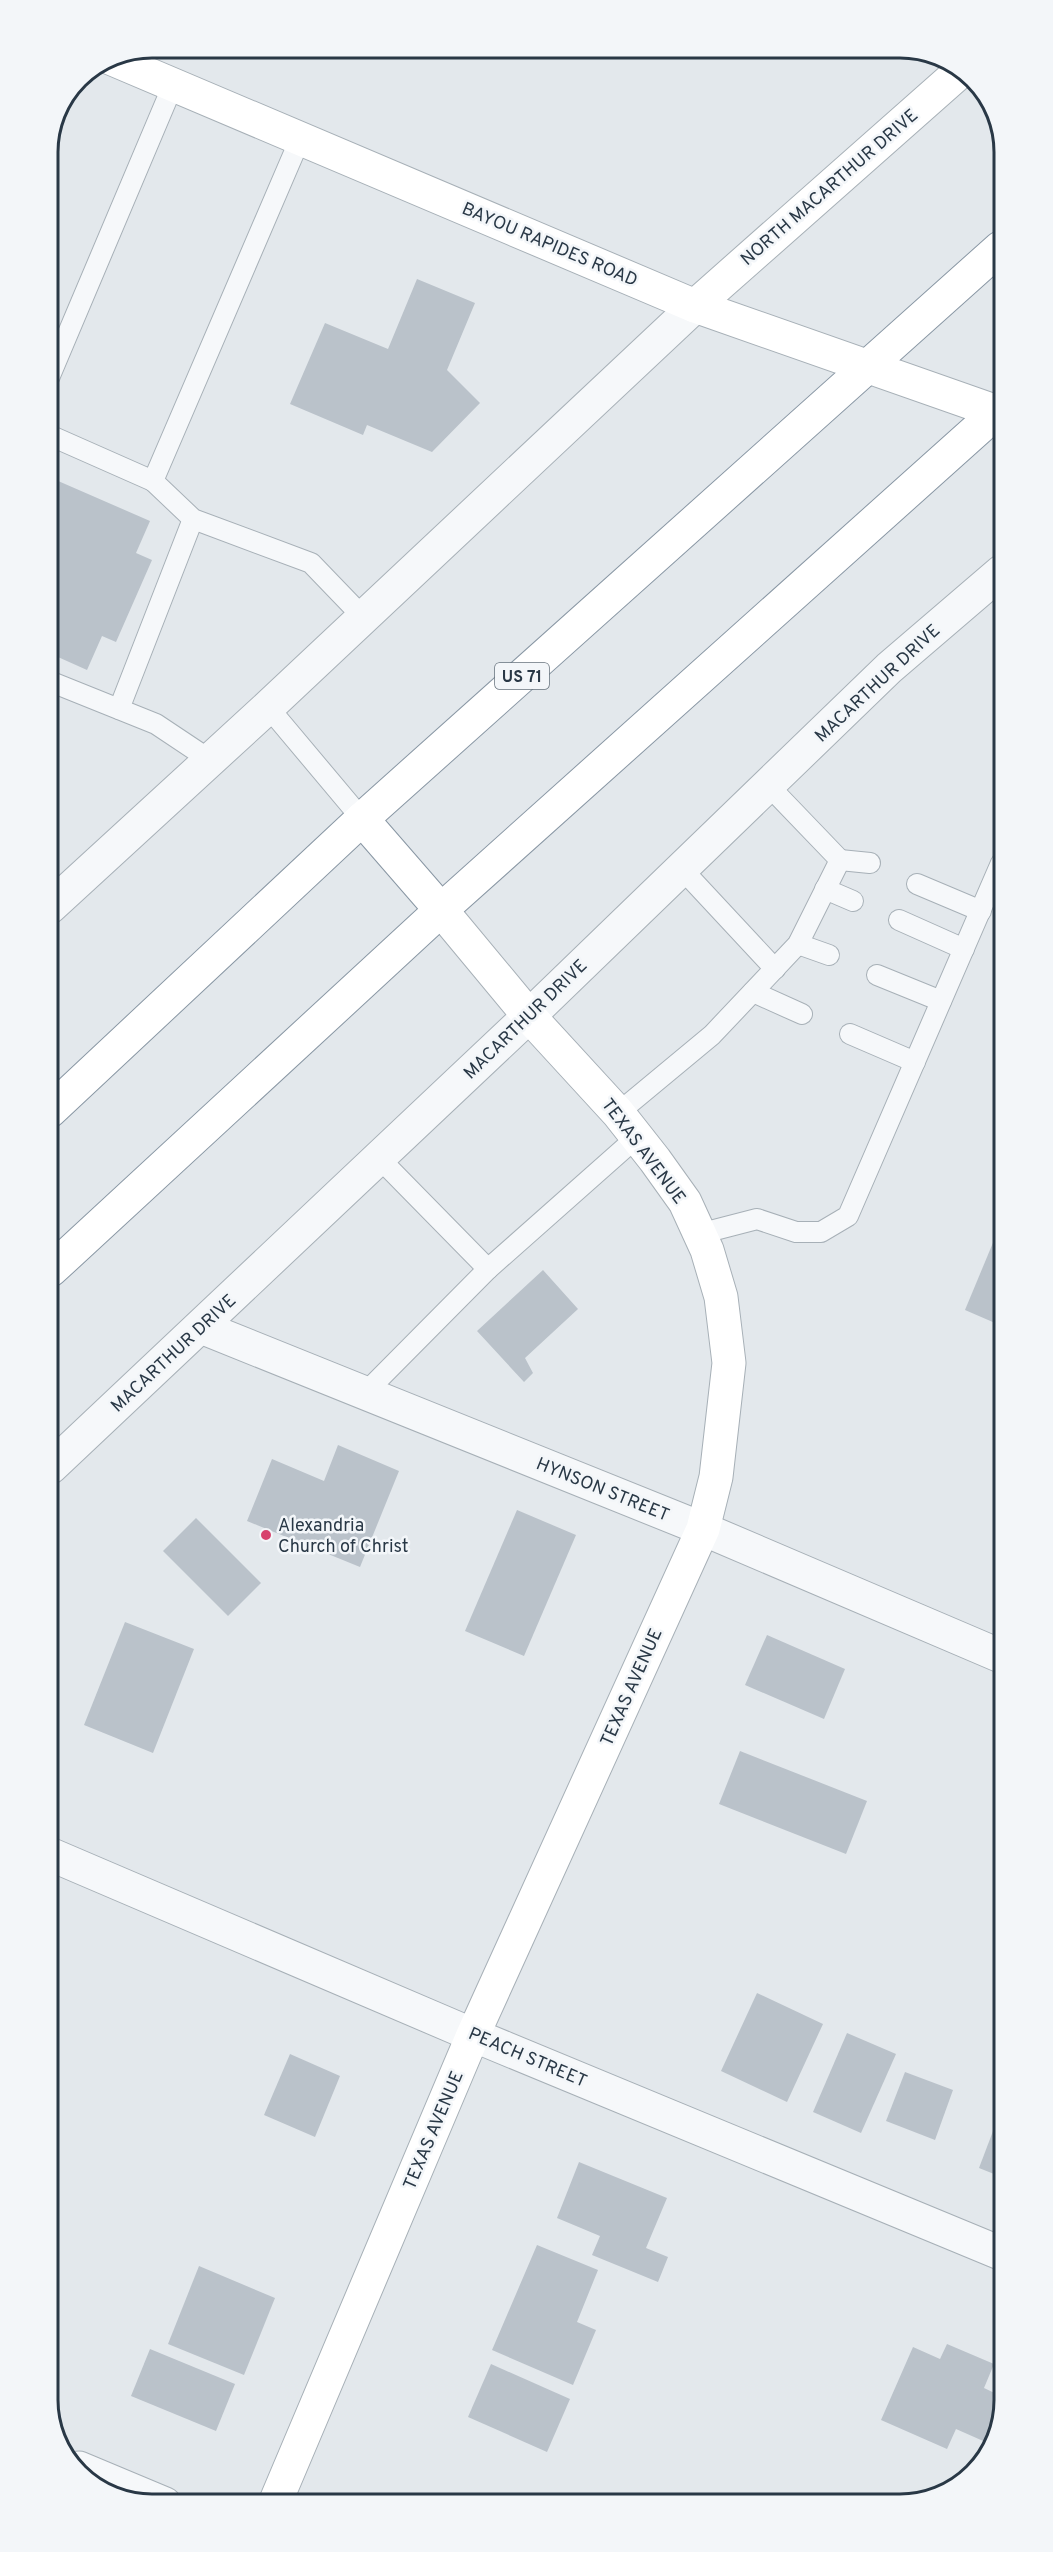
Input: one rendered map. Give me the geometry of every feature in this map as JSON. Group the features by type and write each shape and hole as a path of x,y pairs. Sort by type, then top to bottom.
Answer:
{"main road":[{"name":"BAYOU RAPIDES ROAD","path":"122,63 695,306 868,368 994,409"},
{"name":"NORTH MACARTHUR DRIVE","path":"695,306 955,76"},
{"name":"US 71","path":"59,1103 362,819 994,253"},
{"path":"59,1263 441,910 994,415"},
{"name":"TEXAS AVENUE","path":"279,2493 473,2035 703,1529 716,1477 729,1363 721,1297 685,1202 627,1125 529,1016 362,819"}],"street":[{"path":"59,899 268,707 695,306"},
{"name":"MACARTHUR DRIVE","path":"58,1460 529,1016 889,668 994,582"},
{"name":"HYNSON STREET","path":"201,1327 703,1529 994,1652"},
{"name":"PEACH STREET","path":"58,1858 473,2035 994,2250"},
{"path":"97,2476 137,2492"}],"lane":[{"path":"59,355 173,85"},
{"path":"153,481 300,139"},
{"path":"59,439 153,481 193,519 311,562 363,617"},
{"path":"120,709 193,519"},
{"path":"59,685 156,724 210,760"},
{"path":"268,707 362,819"},
{"path":"768,785 840,860 870,863"},
{"path":"365,1392 488,1269 798,944 840,860"},
{"path":"681,868 775,969"},
{"path":"699,1234 757,1220 796,1232 821,1232 848,1216 994,879"},
{"path":"917,884 981,910"},
{"path":"825,889 853,901"},
{"path":"899,920 964,949"},
{"path":"798,944 829,955"},
{"path":"876,975 941,1001"},
{"path":"753,992 802,1014"},
{"path":"850,1034 915,1062"},
{"path":"379,1158 488,1269"}],"building":[{"path":"417,279 475,303 447,370 480,403 432,452 367,425 363,435 290,404 325,323 388,349"},
{"path":"59,481 150,521 136,553 152,560 116,642 102,636 87,670 59,657"},
{"path":"994,1240 994,1323 965,1310"},
{"path":"543,1270 578,1309 525,1358 533,1373 524,1382 477,1331"},
{"path":"338,1445 399,1471 360,1567 247,1521 272,1459 324,1481"},
{"path":"517,1510 576,1535 524,1656 465,1631"},
{"path":"196,1518 261,1583 228,1616 163,1551"},
{"path":"125,1622 194,1649 153,1753 84,1725"},
{"path":"767,1635 845,1669 824,1719 745,1685"},
{"path":"740,1751 867,1801 846,1854 719,1804"},
{"path":"757,1993 823,2024 787,2102 721,2071"},
{"path":"847,2033 896,2054 861,2133 813,2112"},
{"path":"290,2054 340,2076 315,2137 264,2115"},
{"path":"905,2072 953,2090 935,2140 886,2121"},
{"path":"994,2128 994,2174 979,2168"},
{"path":"579,2162 667,2198 646,2248 668,2257 658,2282 592,2255 600,2236 557,2218"},
{"path":"537,2245 598,2270 577,2322 596,2330 573,2385 492,2350"},
{"path":"199,2266 275,2298 244,2375 168,2344"},
{"path":"947,2344 994,2364 984,2388 994,2393 994,2412 985,2442 956,2429 947,2449 881,2420 913,2347 940,2359"},
{"path":"150,2349 235,2384 216,2431 131,2396"},
{"path":"491,2364 570,2399 547,2452 468,2417"}],"place":[{"name":"Alexandria Church of Christ","path":"266,1535"}]}
